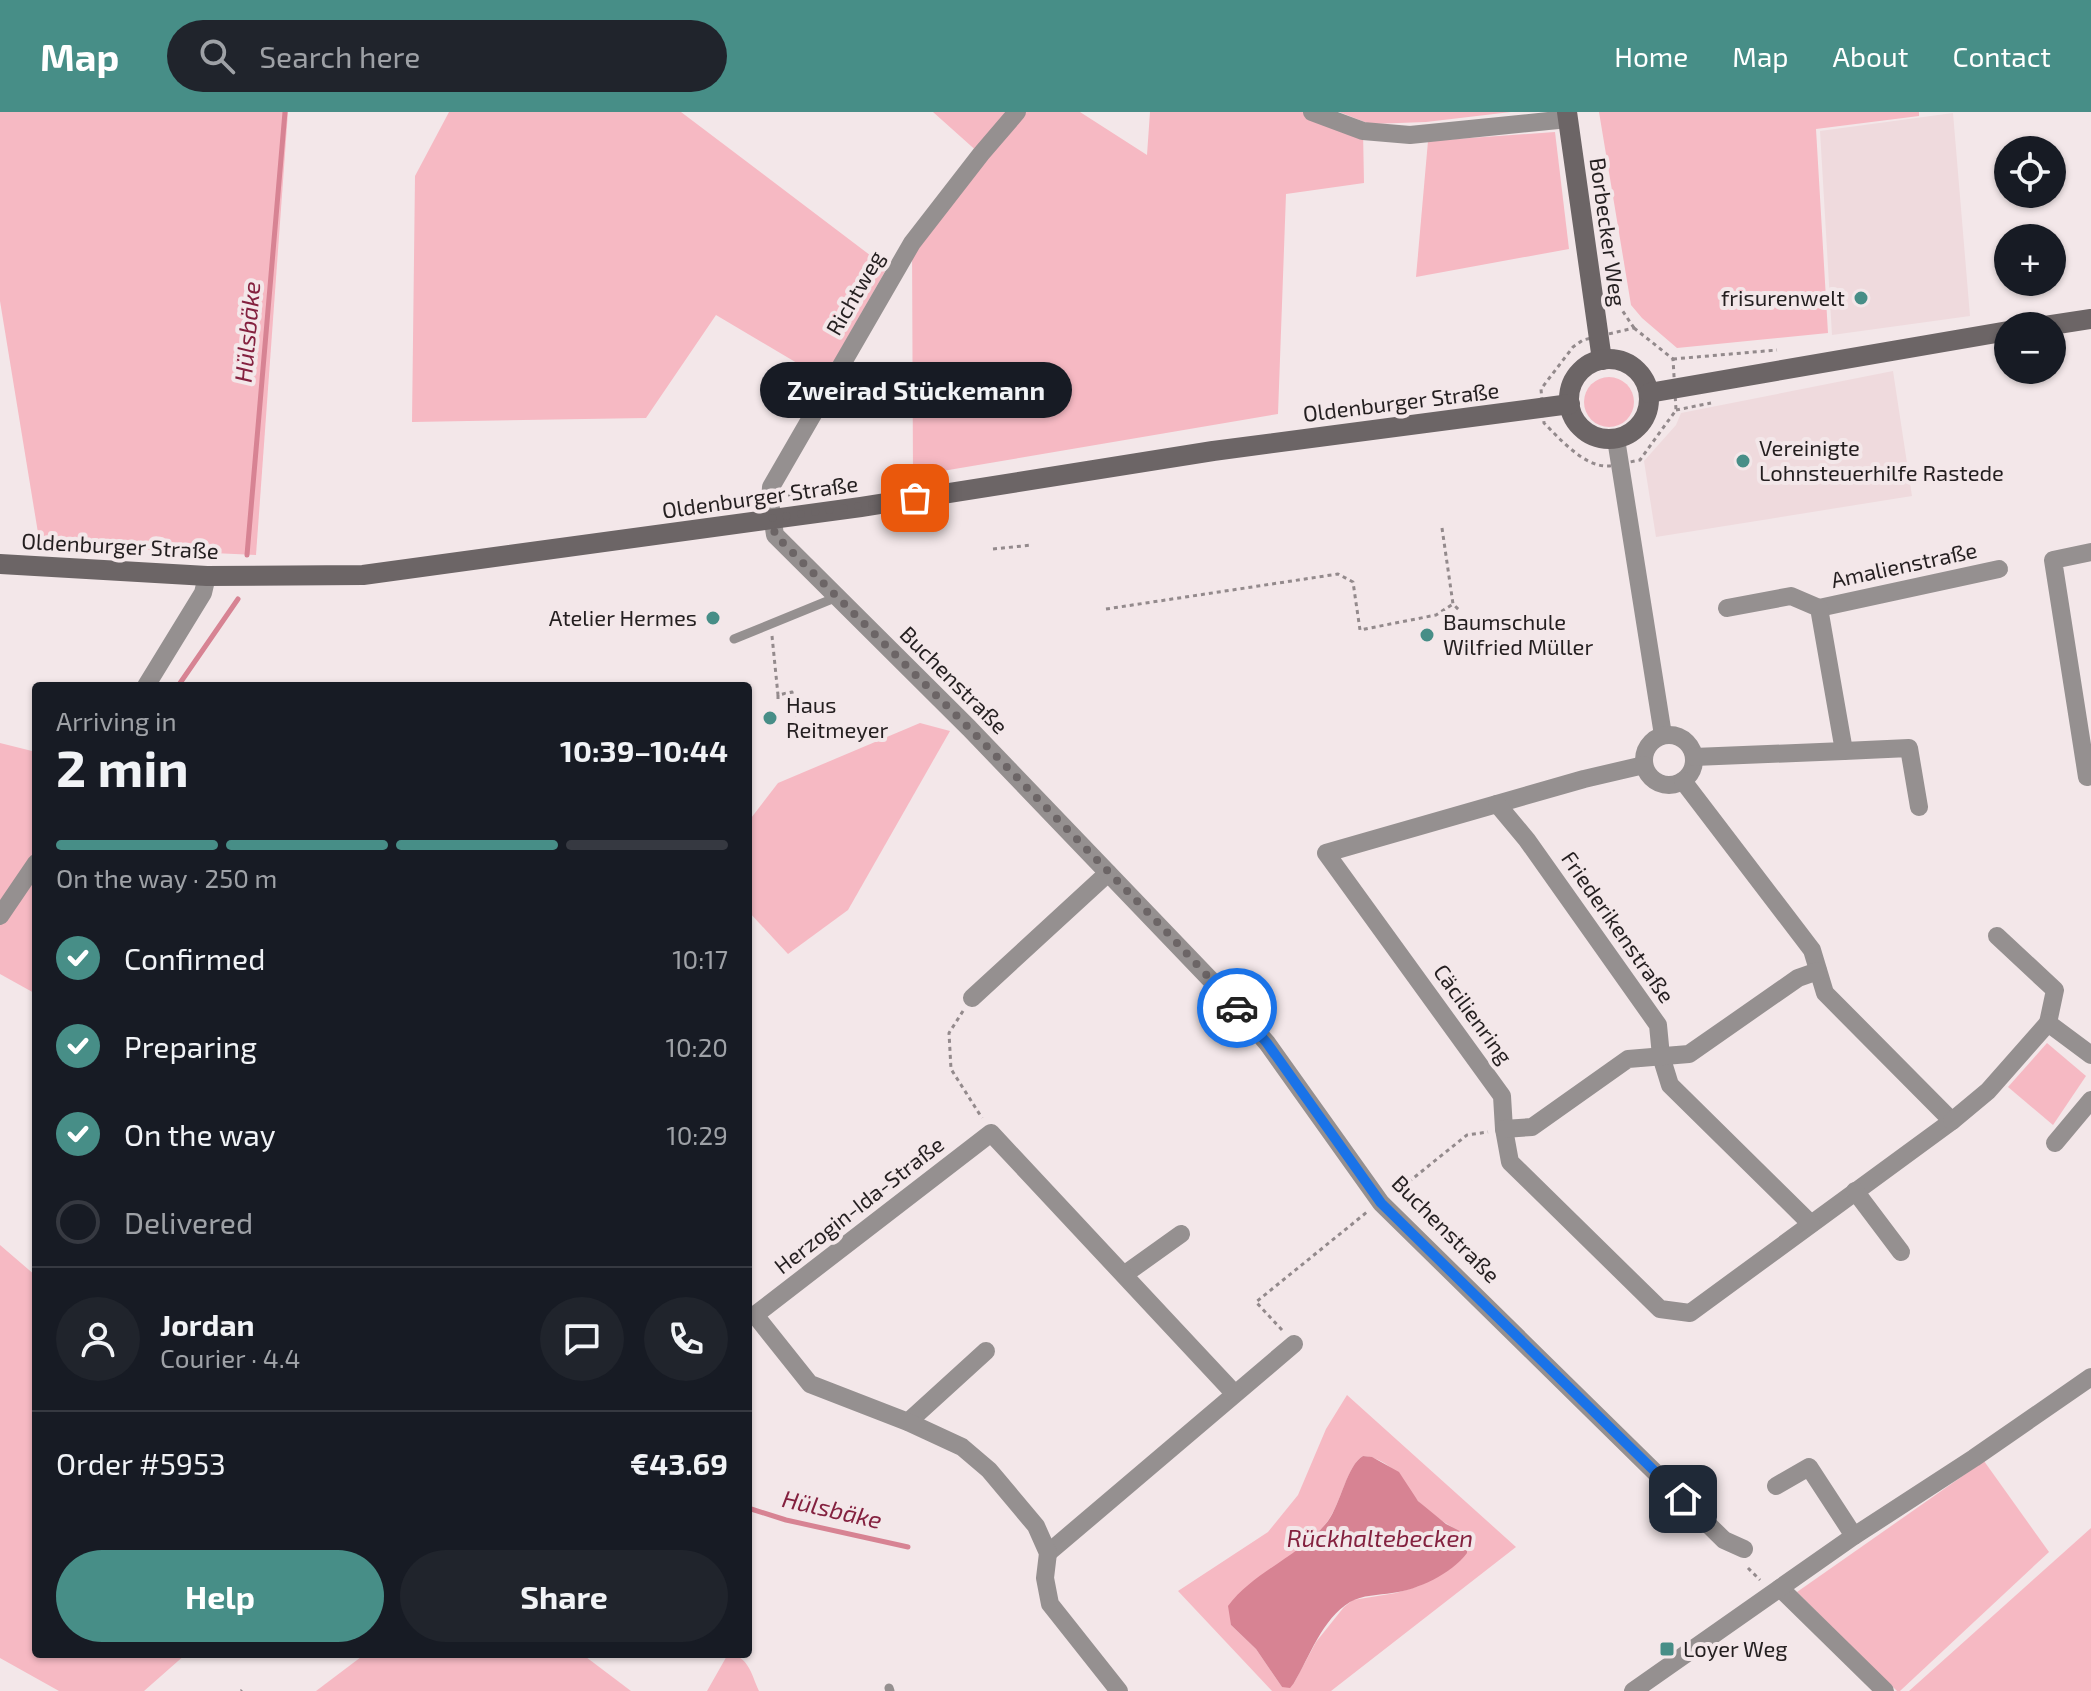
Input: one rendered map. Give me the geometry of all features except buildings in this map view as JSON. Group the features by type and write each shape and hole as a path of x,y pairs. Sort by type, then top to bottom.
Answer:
{"street":[{"name":"Richtweg","path":"772,518 771,487 912,243 1017,112"},
{"path":"1312,112 1363,131 1410,135 1567,116"},
{"name":"Borbecker Weg","path":"1567,116 1602,360"},
{"path":"2066,323 2091,319"},
{"path":"1649,393 1994,333"},
{"path":"1602,360 1615,360 1637,371 1649,393 1644,419 1635,430 1616,439 1597,438 1585,432 1576,422 1570,404 1572,384 1579,373 1590,364 1602,360"},
{"name":"Oldenburger Straße","path":"0,564 207,576 363,575 876,505 1229,449 1570,404"},
{"path":"1616,439 1663,735"},
{"name":"Buchenstraße","path":"772,518 775,535 969,728 1165,930 1267,1043 1381,1203 1724,1540 1744,1549"},
{"path":"2089,776 2053,560 2091,552"},
{"name":"Amalienstraße","path":"1727,608 1791,596 1819,608 1999,569"},
{"path":"148,682 203,593 207,576"},
{"name":"Amalienstraße","path":"1819,608 1844,751"},
{"path":"1663,735 1683,739 1694,757 1692,770 1683,781 1668,785 1659,783 1647,773 1644,765 1648,746 1663,735"},
{"path":"1694,757 1909,748 1919,807"},
{"name":"Cäcilienring","path":"1644,765 1326,853 1502,1096 1510,1162 1660,1309 1690,1313 1952,1121 1988,1091 2048,1023"},
{"path":"1683,781 1812,950 1825,993 1952,1121"},
{"name":"Friederikenstraße","path":"1497,804 1527,840 1658,1025 1661,1056 1670,1085 1811,1224"},
{"path":"0,916 32,869"},
{"path":"972,998 1108,873"},
{"path":"1997,936 2055,990 2048,1023 2091,1055"},
{"path":"1504,1129 1532,1127 1628,1059 1689,1054 1798,978 1818,971"},
{"path":"2055,1143 2091,1100"},
{"path":"991,1133 1234,1393"},
{"name":"Herzogin-Ida-Straße","path":"991,1133 752,1317 810,1384 908,1422 962,1447 989,1470 1036,1526 1048,1553 1045,1578 1050,1604 1119,1691"},
{"path":"1855,1191 1901,1252"},
{"path":"1125,1274 1181,1234"},
{"path":"1048,1553 1294,1344"},
{"path":"908,1422 986,1351"},
{"path":"1633,1691 1854,1536 2091,1377"},
{"path":"1776,1486 1809,1467 1854,1536"},
{"path":"1776,1590 1885,1691"}],"lane":[{"path":"734,639 837,597"}],"path":[{"path":"1614,298 1634,328"},
{"path":"1442,528 1453,604 1459,610"},
{"path":"993,549 1032,545"},
{"path":"1106,609 1338,574 1353,582 1360,630 1436,615 1453,604"},
{"path":"771,624 778,697 792,692 796,715 811,711"},
{"path":"972,998 949,1033 951,1069 991,1133"},
{"path":"1294,1344 1256,1302 1467,1135 1504,1129"},
{"path":"1744,1549 1747,1567 1776,1590"}],"shaded area":[{"path":"0,112 288,112 256,555 40,545 0,301"},
{"path":"449,112 681,112 887,268 824,379 716,315 646,418 412,422 415,176"},
{"path":"933,112 1080,112 1147,155 1150,112 1314,112 1363,131 1364,183 1286,194 1278,414 913,476 912,243 980,154"},
{"path":"1339,112 1511,112 1426,122 1370,124"},
{"path":"1599,112 1919,112 1919,116 1816,129 1828,333 1677,348 1631,305"},
{"path":"1953,113 1970,316 1832,335 1820,131"},
{"path":"1555,132 1569,249 1416,277 1428,141"},
{"path":"1893,371 1912,496 1656,537 1644,461 1676,425 1681,413"},
{"path":"1609,377 1627,384 1634,402 1627,420 1609,427 1591,420 1584,402 1591,384"},
{"path":"920,723 950,731 848,910 788,954 752,915 752,817 778,783"},
{"path":"0,743 32,751 32,992 0,974"},
{"path":"2047,1043 2086,1076 2053,1125 2008,1087"},
{"path":"0,1245 32,1273 32,1658 181,1658 144,1691 59,1691 0,1658"},
{"path":"1347,1395 1516,1547 1331,1691 1272,1691 1178,1591 1268,1532 1298,1495 1326,1429","holes":["1363,1456 1373,1458 1396,1473 1428,1511 1460,1531 1450,1569 1419,1586 1353,1600 1316,1642 1294,1683 1282,1687 1256,1649 1231,1625 1234,1599 1317,1533 1332,1514 1357,1461"]},
{"path":"1984,1461 2049,1552 1897,1691 1797,1592"},
{"path":"2091,1528 2091,1691 1909,1691"},
{"path":"360,1658 587,1658 631,1691 316,1691"},
{"path":"726,1658 741,1658 759,1691 707,1691"}],"water":[{"name":"Rückhaltebecken","path":"1363,1456 1372,1457 1399,1472 1418,1501 1446,1524 1460,1531 1467,1542 1467,1553 1452,1568 1423,1585 1365,1597 1340,1609 1324,1628 1294,1683 1290,1688 1282,1687 1256,1649 1231,1625 1228,1606 1251,1583 1305,1544 1328,1521 1353,1467"}],"waterway":[{"name":"Hülsbäke","path":"247,555 285,112"},
{"name":"Hülsbäke","path":"181,682 238,599"},
{"name":"Hülsbäke","path":"752,1509 786,1520 908,1547"}],"way so far":[{"path":"915,498 772,518 775,535 969,728 1237,1008"}],"place":[{"name":"frisurenwelt","path":"1861,298"},
{"name":"Vereinigte Lohnsteuerhilfe Rastede","path":"1743,461"},
{"name":"Zweirad Stückemann","path":"915,498"},
{"name":"Atelier Hermes","path":"713,618"},
{"name":"Baumschule Wilfried Müller","path":"1427,635"},
{"name":"Haus Reitmeyer","path":"770,718"},
{"name":"Loyer Weg","path":"1667,1649"}],"route":[{"path":"1237,1008 1267,1043 1381,1203 1683,1499"}]}
